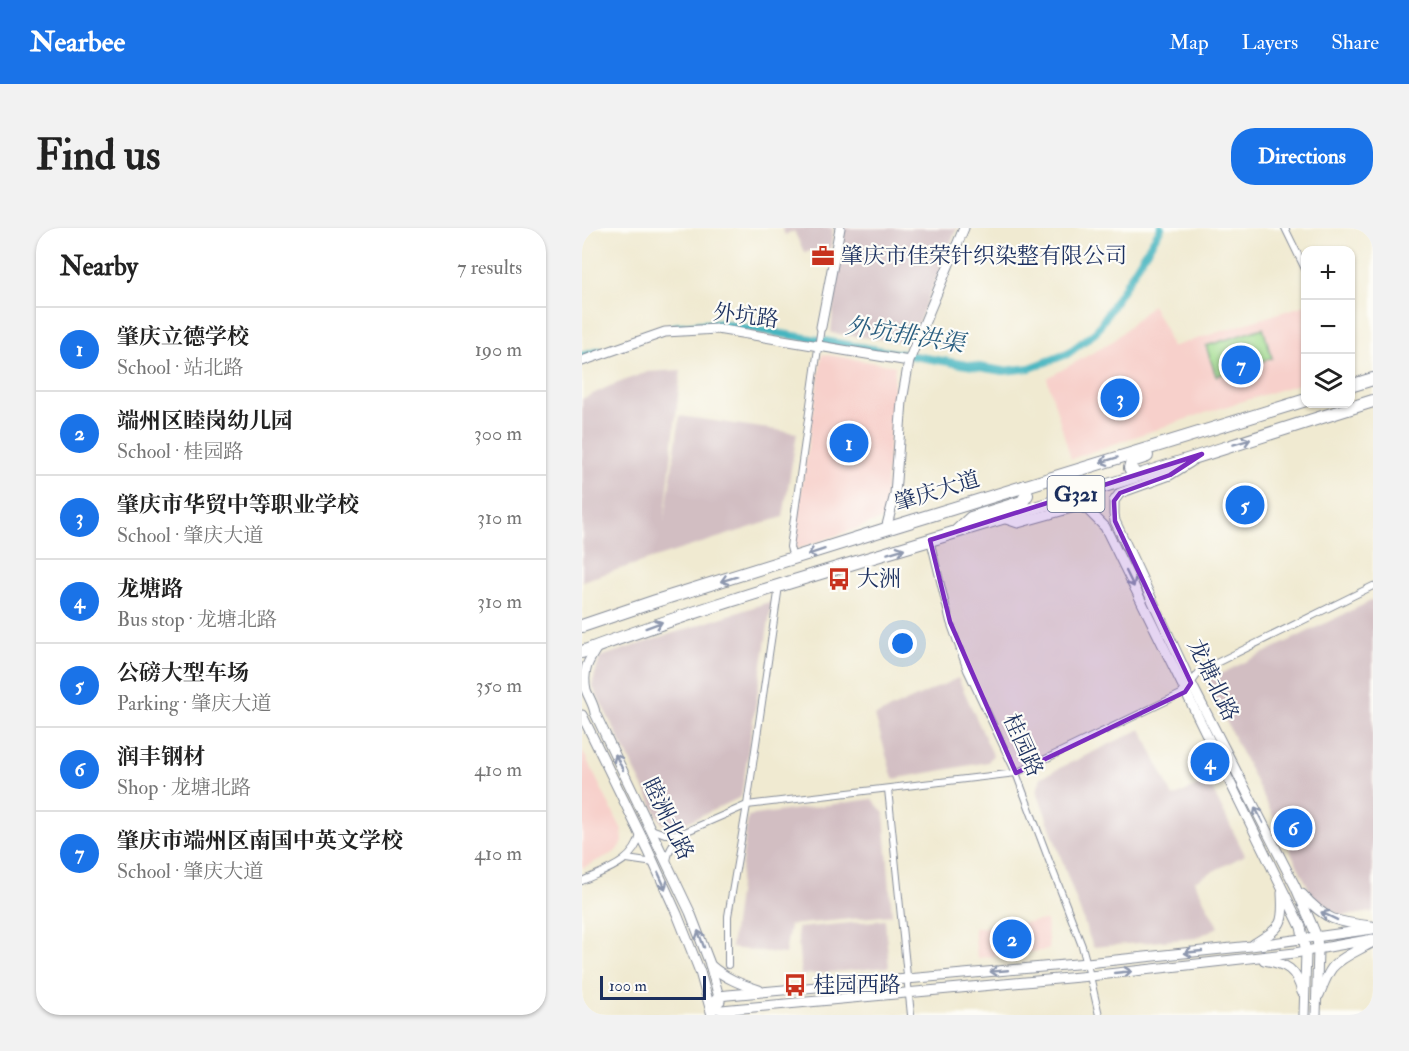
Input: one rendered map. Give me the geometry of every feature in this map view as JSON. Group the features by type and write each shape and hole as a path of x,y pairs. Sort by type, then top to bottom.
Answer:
{"highway":[{"path":"1355,384 1373,379"},
{"name":"肇庆大道","path":"582,626 886,529 1301,401"},
{"name":"肇庆大道","path":"779,586 1373,401"},
{"path":"1136,476 1130,468 1132,461 1175,447 1193,434"},
{"path":"955,533 971,518 1022,502 1027,495 1025,486"},
{"name":"G321","path":"582,652 664,622 779,586"}],"main road":[{"path":"821,327 840,228"},
{"path":"886,529 895,494 902,401 909,361 964,228"},
{"name":"外坑路","path":"582,361 664,332 717,329 909,361"},
{"name":"龙塘北路","path":"1202,454 1170,475 1120,493 1114,501 1115,521 1191,683 1294,886 1317,937 1316,1015"},
{"name":"龙塘北路","path":"1003,518 1018,523 1079,506 1088,510 1105,527 1300,927 1306,952 1305,1010"},
{"name":"睦洲北路","path":"599,646 582,673 584,685 595,713 693,920 710,964 723,1012"},
{"path":"582,698 595,713"},
{"name":"睦洲北路","path":"583,715 654,863 693,953 711,1010"},
{"path":"1294,886 1328,917 1373,928"},
{"path":"1251,946 1281,924 1281,888"},
{"path":"1373,928 1251,946 719,996 711,1010 723,1012 1090,976 1306,952 1373,941"},
{"path":"1316,1002 1334,966 1373,941"},
{"path":"1253,958 1277,962 1291,969 1299,982 1305,1010"},
{"path":"710,964 728,979 764,991"},
{"path":"750,1015 768,1006"}],"street":[{"path":"1285,228 1301,262"},
{"path":"793,559 790,548 821,327"},
{"name":"桂园路","path":"930,540 950,622 967,670 1016,773 1057,880 1087,963 1098,1015"},
{"path":"728,965 728,916 747,806 779,586"},
{"path":"651,828 665,834 674,834 685,832 747,806 1016,773 1185,692 1200,671 1373,586"},
{"path":"888,789 911,1015"},
{"path":"667,861 671,846 685,832"},
{"path":"582,881 627,859 636,846 640,834"},
{"path":"627,859 654,863"}],"highlighted area":[{"path":"1202,454 1170,475 1120,493 1114,501 1115,521 1191,683 1185,692 1016,773 950,622 930,540"}],"shaded area":[{"path":"782,228 833,228 831,248 804,252 794,231 785,235"},
{"path":"840,228 957,228 910,343 831,333"},
{"path":"1152,305 1165,329 1171,347 1301,306 1301,383 1192,417 1071,459 1047,378 1112,342"},
{"path":"822,354 895,366 884,519 798,549 793,543"},
{"path":"681,370 664,524 680,416 797,433 783,517 582,581 582,399 647,372"},
{"path":"1373,600 1373,912 1339,915 1313,897 1206,681"},
{"path":"772,601 741,797 675,828 662,824 592,685 600,657"},
{"path":"958,678 993,755 988,762 893,779 875,716"},
{"path":"1141,729 1173,797 1208,781 1245,855 1194,881 1218,927 1196,938 1093,947 1037,791 1041,777"},
{"path":"582,750 622,830 623,842 615,852 582,868"},
{"path":"872,799 884,813 892,915 790,925 785,954 731,948 748,816"},
{"path":"885,920 889,967 801,975 797,928"},
{"path":"1046,920 1049,950 977,958 974,928"}],"green space":[{"path":"1263,328 1272,358 1216,376 1206,346"}],"waterway":[{"name":"外坑排洪渠","path":"673,327 717,323 1003,371 1030,368 1067,354 1096,332 1161,228"},
{"name":"外坑排洪渠","path":"582,356 599,351"}],"place":[{"name":"肇庆市佳荣针织染整有限公司","path":"823,256"},
{"name":"肇庆市端州区南国中英文学校","path":"1241,365"},
{"name":"肇庆市华贸中等职业学校","path":"1120,398"},
{"name":"肇庆立德学校","path":"849,443"},
{"name":"公磅大型车场","path":"1245,505"},
{"name":"大洲","path":"839,579"},
{"name":"龙塘路","path":"1210,762"},
{"name":"润丰钢材","path":"1293,828"},
{"name":"端州区睦岗幼儿园","path":"1012,939"},
{"name":"桂园西路","path":"795,985"}]}
